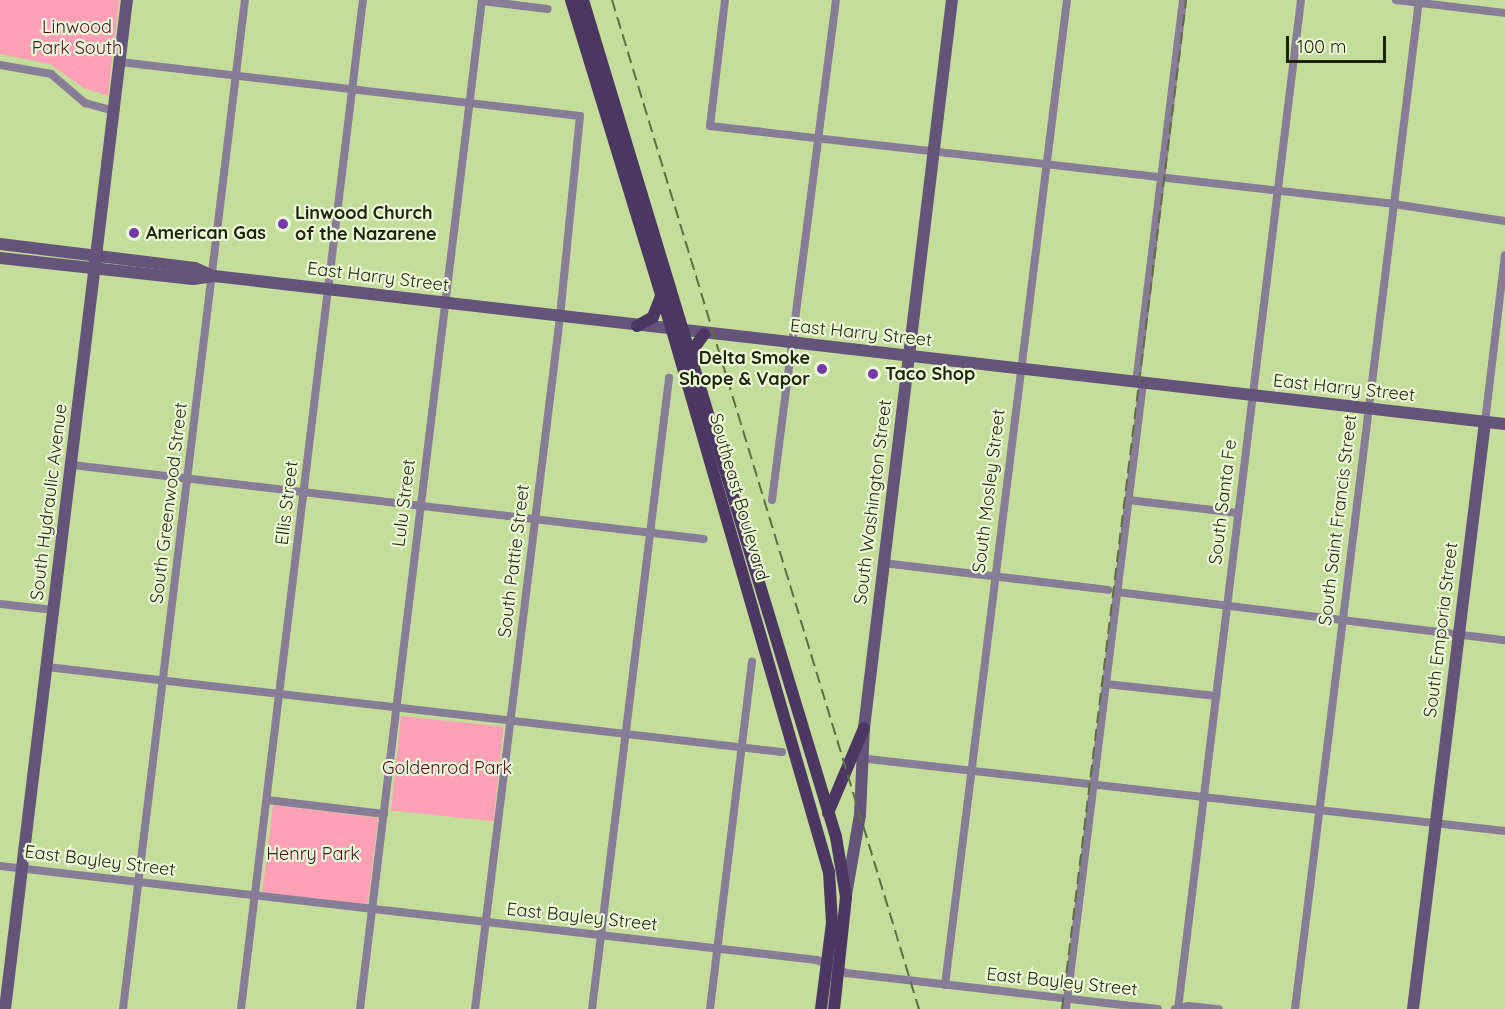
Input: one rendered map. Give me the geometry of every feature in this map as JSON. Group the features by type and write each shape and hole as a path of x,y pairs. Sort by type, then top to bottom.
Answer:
{"main road":[{"name":"Southeast Boulevard","path":"571,0 661,296 693,364 829,810 846,897"},
{"name":"Southeast Boulevard","path":"583,0 821,845 832,896 821,1009"},
{"path":"637,326 653,317 661,296"},
{"path":"693,364 694,348 704,334"},
{"path":"821,845 829,810 858,758 864,728"},
{"path":"834,1009 846,897"}],"street":[{"name":"South Hydraulic Avenue","path":"5,1009 127,0"},
{"name":"South Greenwood Street","path":"123,1009 165,682 245,0"},
{"name":"Ellis Street","path":"241,1009 330,290 363,0"},
{"path":"724,0 710,126 1278,190 1505,221"},
{"path":"772,500 836,0"},
{"name":"South Washington Street","path":"864,728 952,0"},
{"name":"South Mosley Street","path":"945,985 1067,0"},
{"path":"1057,1009 1063,998 1106,684 1112,591 1128,500 1161,178 1183,0"},
{"name":"South Santa Fe","path":"1177,1009 1301,0"},
{"path":"1396,0 1505,13"},
{"path":"482,1 548,9"},
{"name":"Lulu Street","path":"360,1009 482,1"},
{"name":"South Saint Francis Street","path":"1295,1009 1419,1"},
{"path":"120,62 469,101"},
{"path":"0,66 51,74 85,103 114,111"},
{"name":"South Pattie Street","path":"469,101 580,116 560,317 476,1009"},
{"name":"East Harry Street","path":"0,244 195,268 214,276"},
{"name":"South Emporia Street","path":"1413,1009 1505,255"},
{"name":"East Harry Street","path":"0,258 193,279 214,276 704,334 1505,424"},
{"path":"592,1009 669,378"},
{"path":"72,465 704,539"},
{"path":"1128,500 1238,513"},
{"path":"883,563 1505,640"},
{"path":"0,604 54,610"},
{"path":"710,1009 752,662"},
{"path":"47,667 782,752"},
{"path":"1106,684 1216,696"},
{"path":"846,897 860,815 858,758 1505,831"},
{"path":"267,800 384,814"},
{"name":"East Bayley Street","path":"0,866 717,949 826,964 846,973 1158,1009"},
{"path":"1063,998 1066,1009"},
{"path":"1177,1009 1219,1009"}],"green space":[{"name":"Linwood Park South","path":"0,0 119,0 108,96 84,88 50,64 0,54"},
{"name":"Goldenrod Park","path":"401,716 503,727 494,821 391,810"},
{"name":"Henry Park","path":"273,805 378,818 367,905 262,892"}],"railway":[{"path":"612,0 919,1009"},
{"path":"1062,1009 1186,0"}],"place":[{"name":"Linwood Church of the Nazarene","path":"283,224"},
{"name":"American Gas","path":"134,233"},
{"name":"Delta Smoke Shope & Vapor","path":"822,369"},
{"name":"Taco Shop","path":"873,374"}]}
